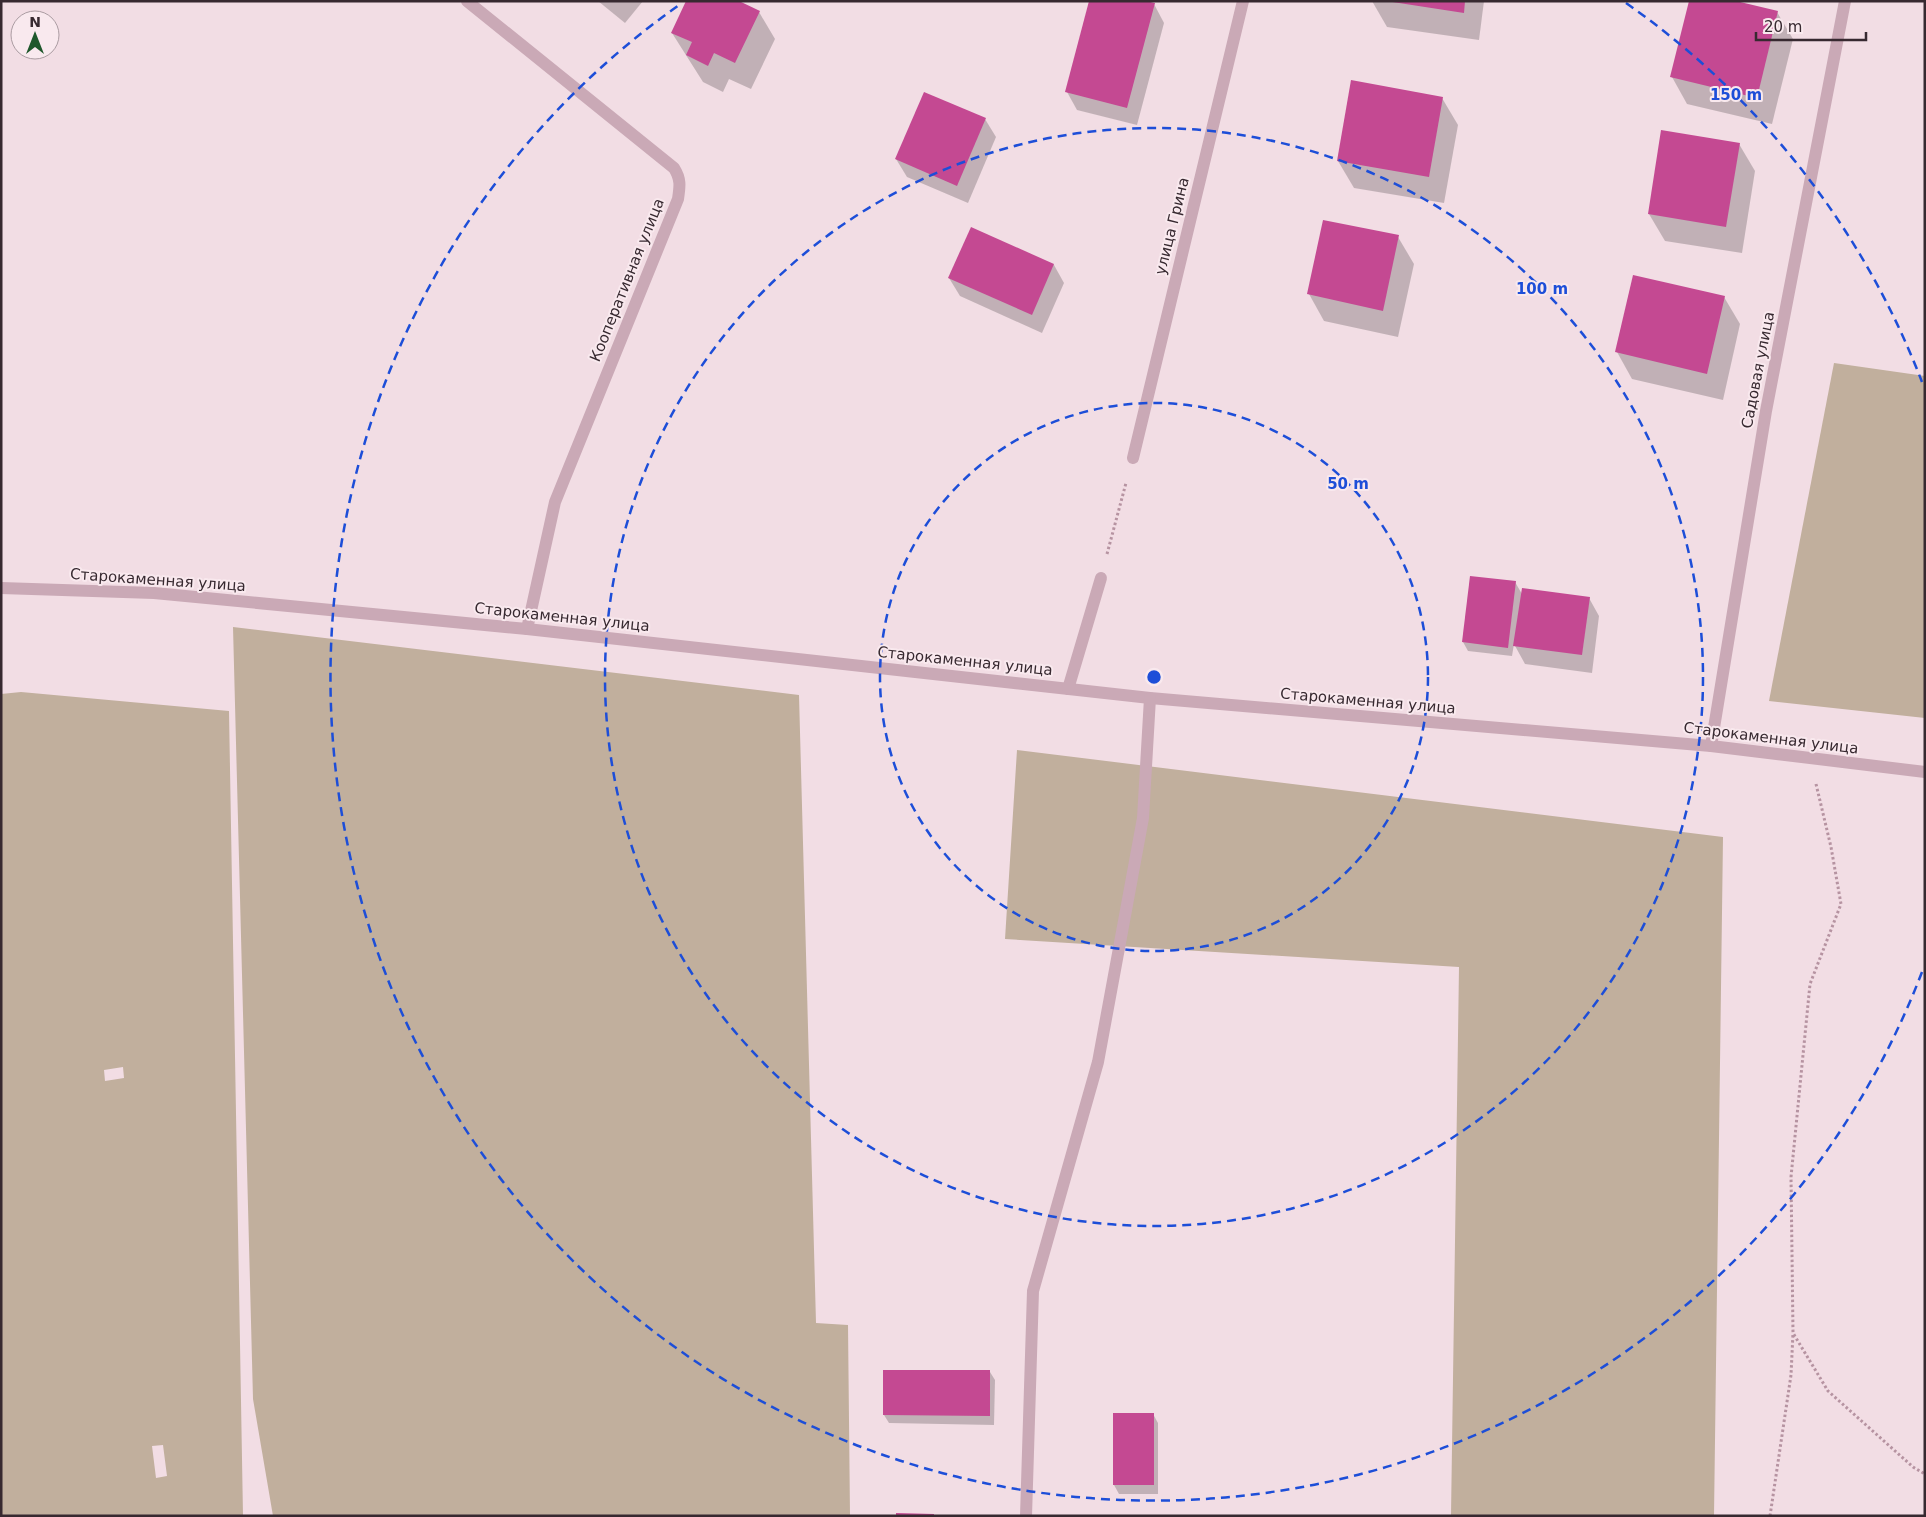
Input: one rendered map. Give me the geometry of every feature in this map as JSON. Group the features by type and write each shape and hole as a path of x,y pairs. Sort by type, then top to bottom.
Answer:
{"street":[{"name":"Кооперативная улица","path":"467,1 674,168 680,177 678,199 555,502 528,630"},
{"name":"улица Грина","path":"1133,458 1243,1"},
{"name":"Садовая улица","path":"1711,746 1766,411 1845,1"},
{"path":"1068,689 1101,578"},
{"name":"Старокаменная улица","path":"1,588 154,593 528,630 1150,698 1711,746 1925,772"},
{"path":"1026,1516 1033,1291 1098,1062 1143,818 1150,698"}],"path":[{"path":"1101,578 1133,458"},
{"path":"1770,1516 1791,1375 1793,1333 1791,1177 1810,984 1841,904 1831,847 1810,758"},
{"path":"1793,1333 1828,1391 1913,1467 1925,1474"}],"shaded area":[{"path":"1834,363 1925,376 1925,718 1769,701"},
{"path":"233,627 799,695 816,1323 848,1325 850,1516 273,1516 253,1399"},
{"path":"21,692 229,711 243,1516 1,1516 1,694","holes":["123,1067 124,1078 105,1081 104,1070","163,1445 167,1476 156,1478 152,1446"]},
{"path":"1017,750 1723,837 1714,1516 1451,1516 1459,967 1005,939"}],"building":[{"path":"686,1 739,1 760,11 735,63 714,53 708,66 686,55 692,42 671,33"},
{"path":"1089,1 1146,1 1155,3 1127,108 1065,92"},
{"path":"1386,1 1465,1 1464,13"},
{"path":"1689,1 1736,1 1778,11 1757,98 1670,77"},
{"path":"1351,80 1443,97 1429,177 1337,161"},
{"path":"924,92 986,118 957,186 895,159"},
{"path":"1661,130 1740,143 1726,227 1648,214"},
{"path":"1323,220 1399,235 1383,311 1307,294"},
{"path":"971,227 1054,264 1032,315 948,278"},
{"path":"1633,275 1725,296 1707,374 1615,352"},
{"path":"1470,576 1516,581 1508,648 1462,642"},
{"path":"1522,588 1590,597 1582,655 1513,646"},
{"path":"883,1370 990,1370 990,1416 883,1415"},
{"path":"1113,1413 1154,1413 1154,1485 1113,1485"},
{"path":"896,1513 934,1514 934,1516 896,1516"}]}
